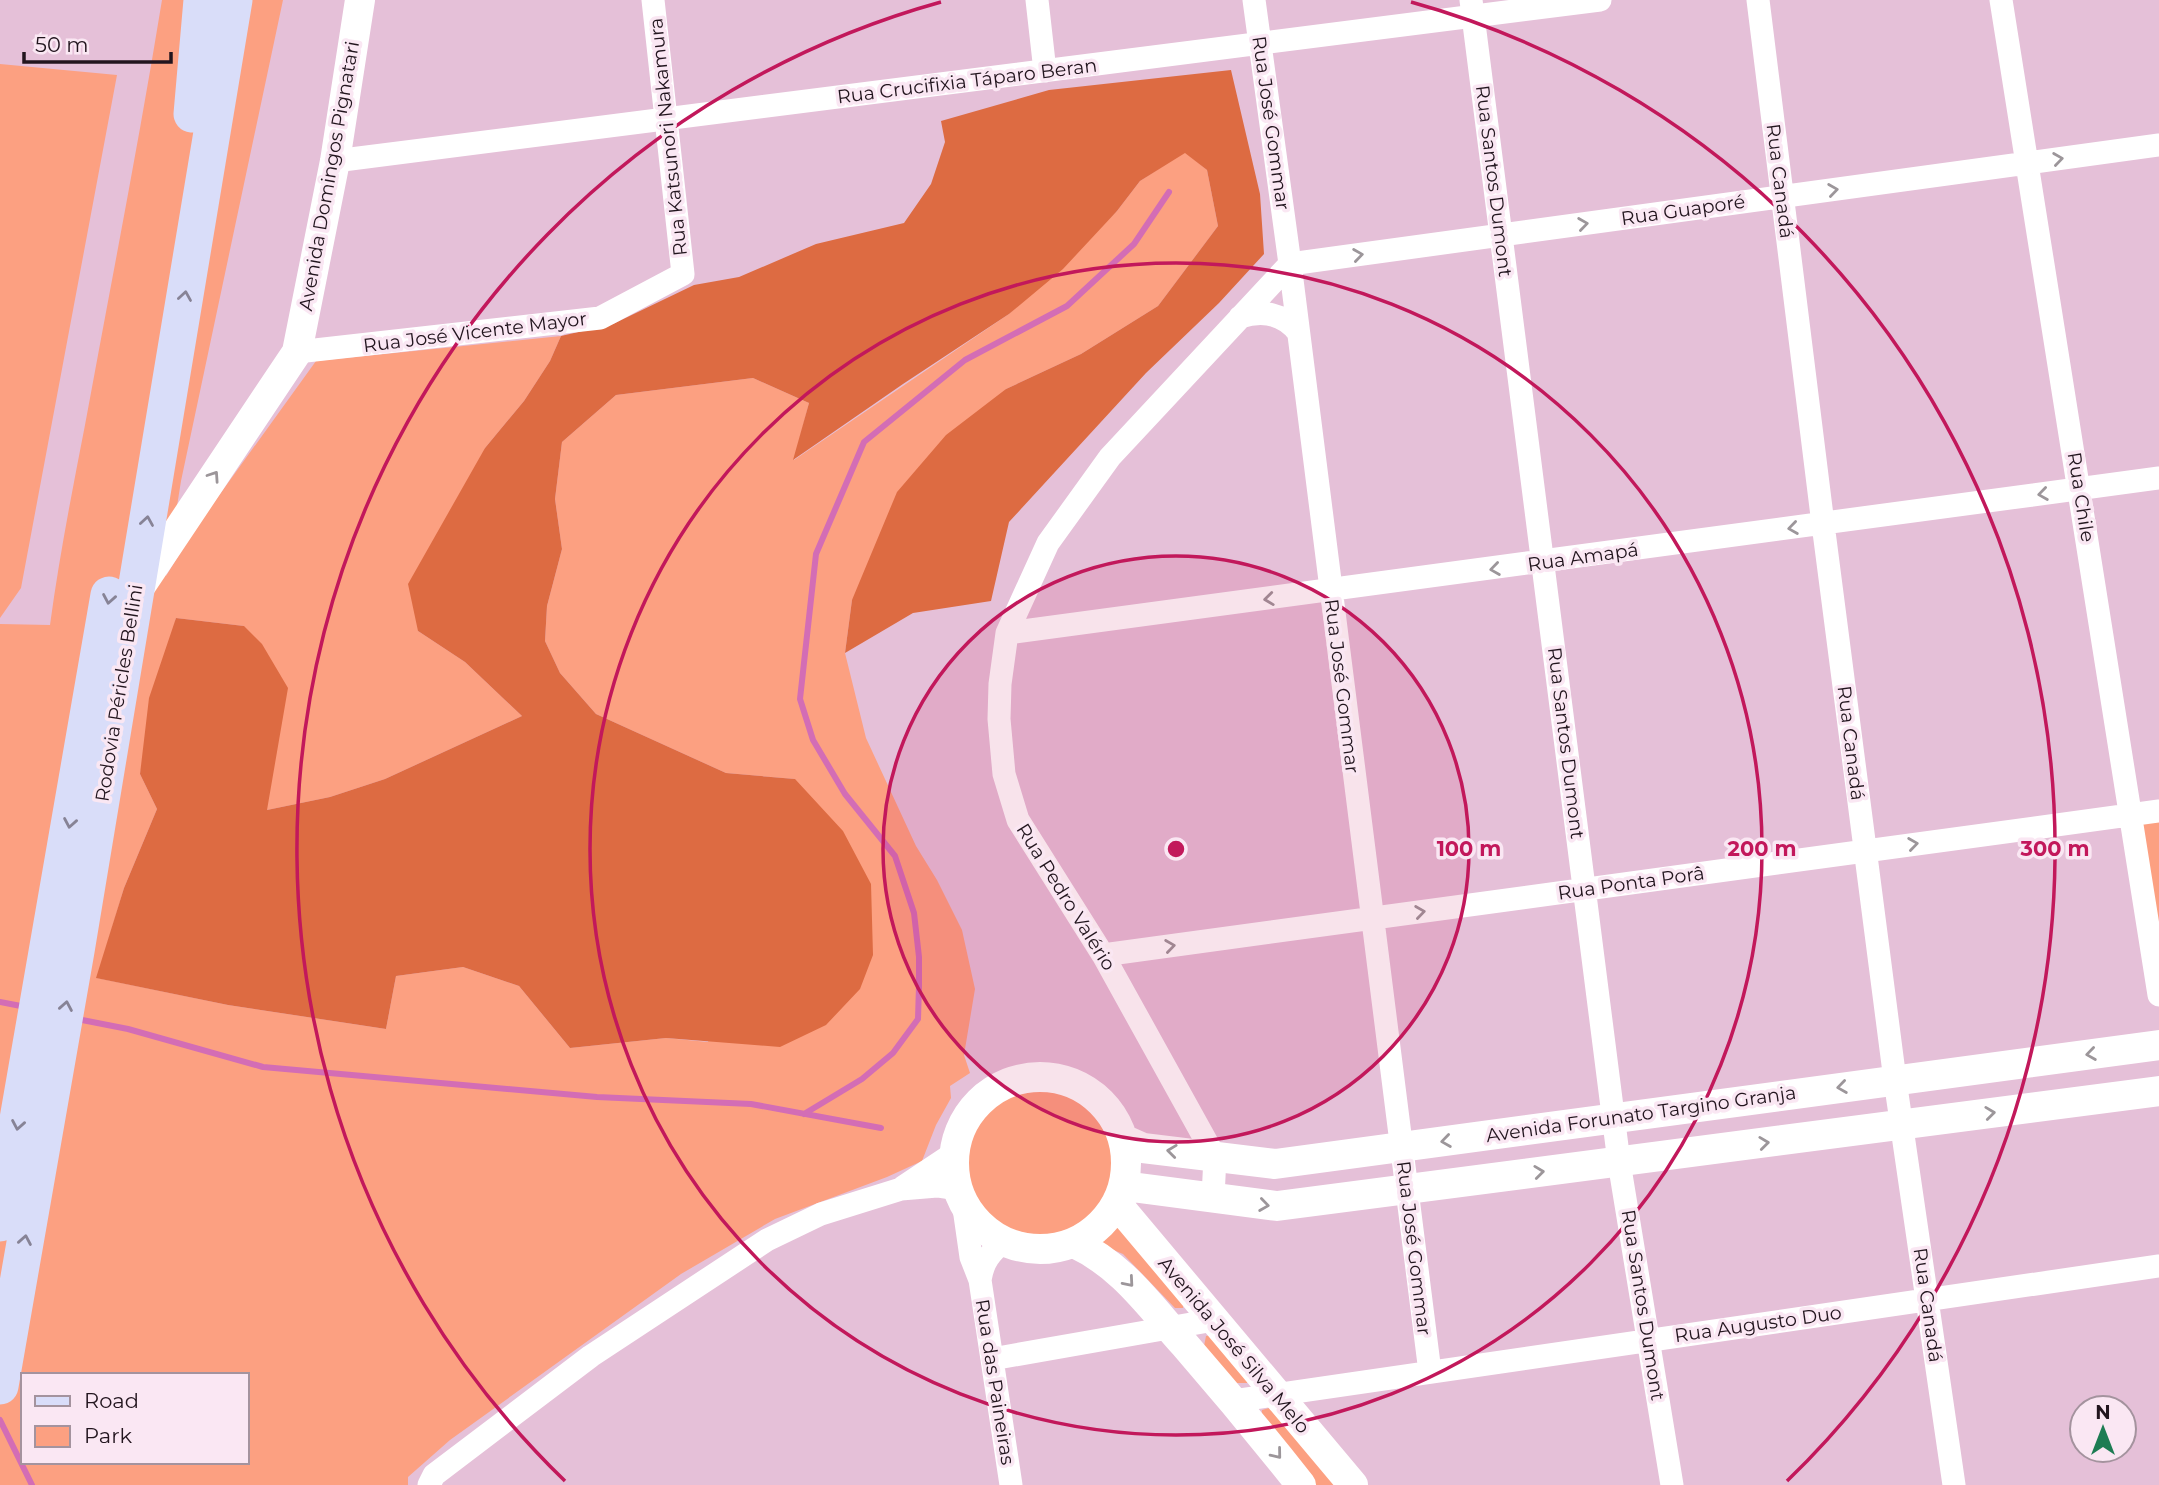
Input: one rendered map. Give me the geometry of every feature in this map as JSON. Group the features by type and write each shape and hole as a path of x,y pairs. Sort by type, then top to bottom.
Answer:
{"main road":[{"path":"192,114 202,0"},
{"name":"Rodovia Péricles Bellini","path":"0,1386 13,1307 43,1060 210,0"},
{"name":"Rodovia Péricles Bellini","path":"62,950 135,594 234,0"},
{"name":"Rodovia Péricles Bellini","path":"0,1223 43,1060"}],"street":[{"name":"Avenida Domingos Pignatari","path":"297,352 335,161 360,0"},
{"name":"Rua Katsunori Nakamura","path":"653,0 683,274"},
{"path":"1037,0 1045,71"},
{"name":"Rua José Gommar","path":"1254,0 1290,264 1430,1372"},
{"name":"Rua Crucifixia Táparo Beran","path":"335,161 1259,43 1472,8 1600,0"},
{"name":"Rua Canadá","path":"1758,0 1895,1080 1954,1485"},
{"name":"Rua Chile","path":"2001,0 2159,995"},
{"name":"Rua Santos Dumont","path":"1472,8 1619,1162 1672,1485"},
{"name":"Rua Guaporé","path":"1290,264 2159,145"},
{"name":"Rua Pedro Valério","path":"1215,1157 1103,955 1018,820 1004,774 999,719 1000,684 1007,633 1048,543 1110,457 1290,264"},
{"name":"Rua José Vicente Mayor","path":"297,352 600,318 683,274"},
{"path":"1240,317 1271,314 1286,320 1298,332"},
{"path":"135,594 297,352"},
{"name":"Rua Amapá","path":"1007,633 2159,478"},
{"name":"Rua Ponta Porâ","path":"1103,955 2159,811"},
{"name":"Avenida Forunato Targino Granja","path":"1125,1140 1143,1148 1275,1164 2159,1045"},
{"path":"1047,1076 1073,1083 1096,1096 1114,1116 1125,1140 1127,1163 1120,1195 1106,1220 1073,1243 1051,1249 1027,1248 1004,1241 973,1218 960,1195 954,1171 954,1153 961,1127 975,1105 996,1088 1021,1078 1047,1076"},
{"path":"1120,1195 1213,1197 1277,1206 2159,1091"},
{"path":"901,1189 954,1153"},
{"path":"1213,1197 1215,1157"},
{"path":"429,1485 434,1475 591,1356 756,1247 821,1214 901,1189 937,1186 960,1195"},
{"name":"Rua das Paineiras","path":"960,1195 971,1257 980,1280 1011,1485"},
{"name":"Avenida José Silva Melo","path":"1120,1195 1213,1320 1353,1485"},
{"path":"980,1280 983,1264 991,1252 1004,1241"},
{"name":"Avenida José Silva Melo","path":"1073,1243 1096,1254 1119,1271 1233,1401 1301,1485"},
{"name":"Rua Augusto Duo","path":"1233,1401 2159,1266"},
{"path":"992,1359 1213,1320"}],"green space":[{"path":"162,0 283,0 181,481 166,576 194,530 316,361 561,336 550,361 524,401 485,448 418,631 465,662 522,716 385,779 330,797 267,810 244,626 176,618 140,774 157,809 124,888 97,978 228,1005 386,1029 396,976 463,967 519,986 570,1048 666,1038 708,1042 795,779 726,773 596,714 560,673 545,641 547,606 562,549 555,499 562,442 616,395 753,378 809,403 794,460 1009,314 1117,211 1140,181 1185,152 1207,170 1218,226 1158,306 1081,354 1006,389 852,600 845,653 866,738 916,846 962,930 975,989 964,1055 970,1073 950,1086 951,1098 936,1125 922,1161 775,1219 681,1274 450,1440 408,1477 408,1485 0,1485 0,624 50,625 66,525"},
{"path":"0,64 117,75 21,588 0,618"},
{"path":"2159,819 2159,935 2142,822"},
{"path":"1040,1086 1069,1091 1093,1108 1110,1132 1115,1161 1110,1190 1093,1214 1069,1231 1040,1236 1011,1231 987,1214 970,1190 965,1161 970,1132 987,1108 1011,1091"},
{"path":"1120,1222 1184,1301 1183,1308 1175,1308 1123,1254 1104,1246 1101,1240"},
{"path":"1215,1334 1249,1377 1247,1383 1236,1383 1204,1346 1206,1336"},
{"path":"1273,1407 1336,1485 1315,1485 1261,1418 1262,1410"}],"shaded area":[{"path":"1231,70 1260,194 1264,254 1219,303 1146,373 1009,522 991,601 913,613 845,653 852,600 897,492 946,435 1006,389 1081,354 1158,306 1218,226 1207,170 1185,153 1140,181 1117,211 1063,269 1009,314 793,460 809,403 753,378 616,395 562,442 555,499 562,549 547,606 545,641 560,673 596,714 726,773 795,779 843,831 871,884 873,955 860,989 826,1025 780,1047 666,1038 570,1048 519,986 463,967 396,976 386,1029 228,1005 96,978 124,888 157,809 140,774 149,698 176,618 244,626 262,644 288,688 267,810 330,797 385,779 522,716 465,662 418,631 408,584 485,448 524,401 550,361 561,336 613,324 694,285 739,277 816,244 904,223 931,184 945,142 941,121 1049,90"}],"waterway":[{"path":"804,1114 862,1079 893,1053 918,1019 919,986 914,913 895,856 845,794 813,740 800,699 816,554 864,442 965,360 1067,306 1134,244 1169,192"},
{"path":"0,1002 26,1007"},
{"path":"77,1019 128,1029 263,1067 597,1097 751,1104 881,1128"},
{"path":"0,1420 21,1463"},
{"path":"22,1464 32,1485"}]}
